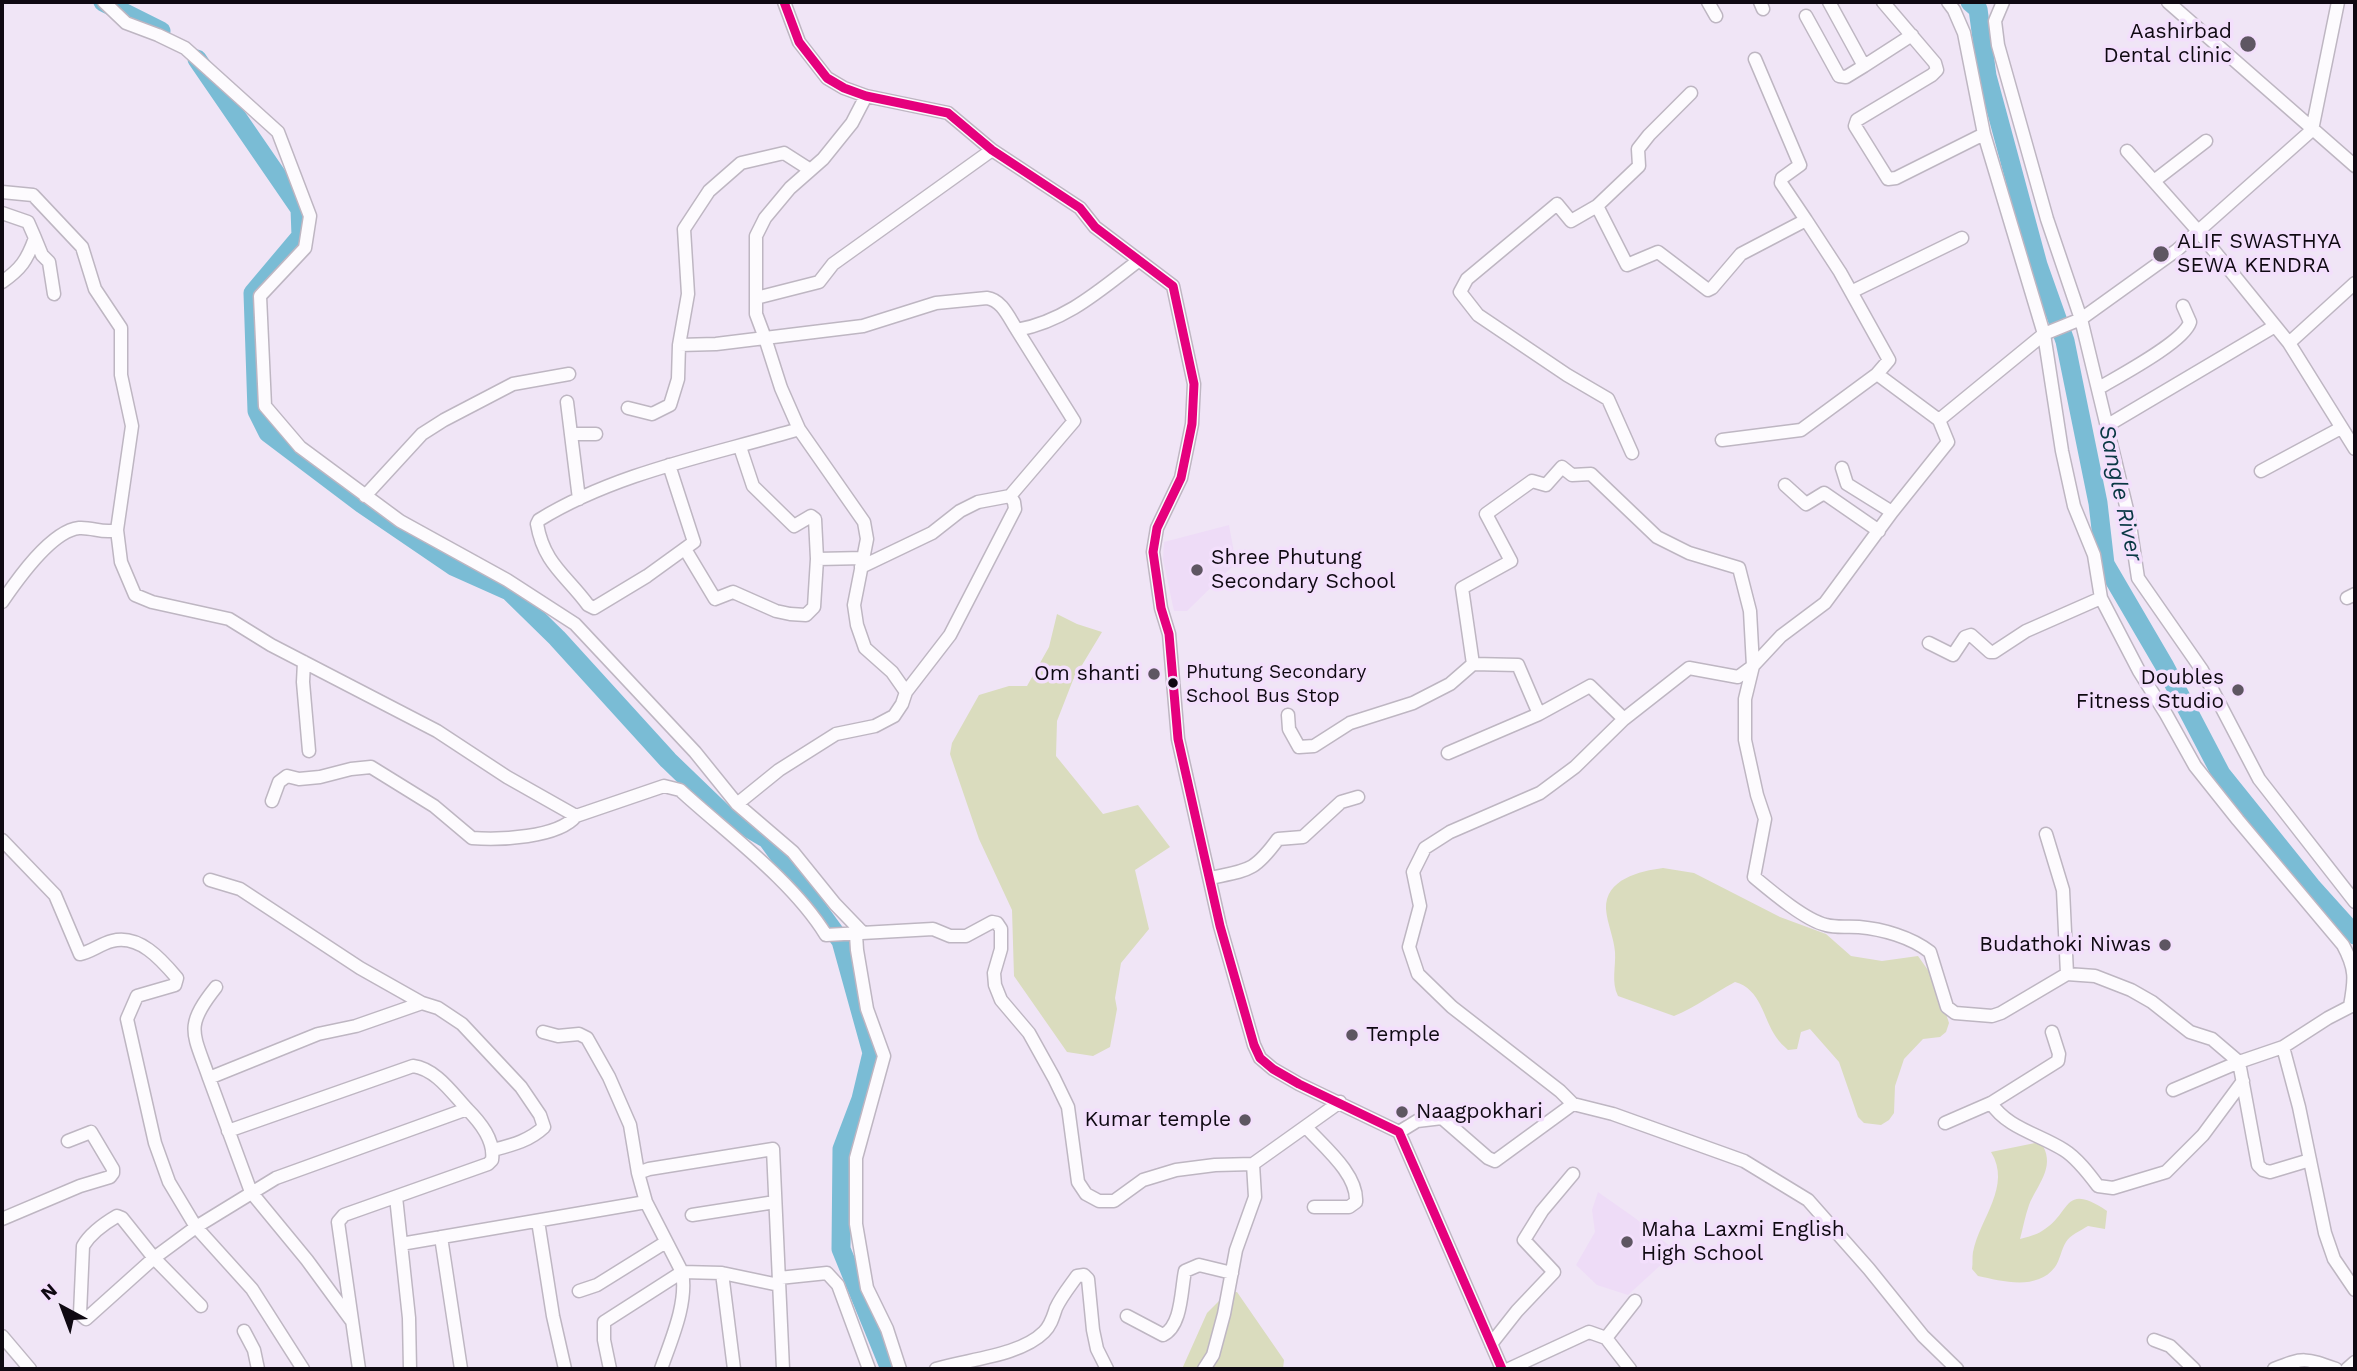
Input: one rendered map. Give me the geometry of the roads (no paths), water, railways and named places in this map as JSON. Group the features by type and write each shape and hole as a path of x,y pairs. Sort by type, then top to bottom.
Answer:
{"street":[{"path":"104,2 127,23 185,48 278,132 310,216 305,248 260,296 265,406 300,447 400,521 507,580 575,625 695,752 737,804 793,852 859,933 857,950 867,1009 884,1056 856,1158 856,1224 867,1288 887,1329 900,1369"},
{"path":"784,2 799,42 827,78 866,96 948,113 992,149 1080,208 1096,227 1173,286 1194,384 1192,424 1181,478 1157,528 1153,552 1161,608 1169,635 1178,739 1225,943 1260,1058 1299,1084 1399,1132 1502,1369"},
{"path":"1708,2 1716,16"},
{"path":"1829,2 1864,66"},
{"path":"1883,2 1935,63 1937,70 1857,120 1855,126 1881,170 1888,179 1896,178 1984,134"},
{"path":"1948,2 1964,33 1984,134 2047,332 2071,492 2094,555 2101,598 2139,671 2196,766 2238,821 2343,945 2353,963 2353,1005 2283,1047 2172,1090"},
{"path":"2003,2 1996,21 1998,45 2047,219 2099,388 2129,518 2138,578 2202,670 2259,779 2355,902"},
{"path":"2168,2 2355,166"},
{"path":"1939,420 2047,332 2078,320 2166,258 2312,130 2338,2"},
{"path":"1806,16 1839,76 1846,77 1912,36"},
{"path":"1722,440 1801,430 1877,374 1889,360 1851,292 1781,183 1782,178 1800,165 1755,59"},
{"path":"1632,453 1608,399 1478,315 1460,292 1467,279 1557,204 1571,221 1597,206 1639,166 1638,149 1691,93"},
{"path":"866,96 852,124 823,159 790,188 765,218 756,236 757,314 781,388 799,429 864,522 867,539 855,605 857,625 865,648 892,672 906,692"},
{"path":"2154,181 2206,141"},
{"path":"756,298 819,282 833,264 992,149"},
{"path":"2127,151 2198,231 2289,343 2355,449"},
{"path":"628,408 652,414 670,405 678,379 679,345 688,294 684,229 709,191 741,163 783,153 809,169"},
{"path":"2,192 33,195 82,247 95,289 121,328 121,375 132,426 117,530 121,562 135,595 152,602 229,619 304,662 438,731 507,777 576,816"},
{"path":"1597,206 1627,265 1658,252 1707,290 1712,288 1741,254 1806,220"},
{"path":"2,213 28,222 42,255 49,262 54,294"},
{"path":"2,282 19,271 36,238"},
{"path":"1851,292 1962,238"},
{"path":"1017,330 1039,326 1078,306 1138,261"},
{"path":"2289,343 2355,283"},
{"path":"679,345 716,344 863,326 936,303 987,298 995,299 1001,305 1074,421 1010,496 978,502 960,511 932,533 862,563 817,559"},
{"path":"2099,388 2180,336 2190,322 2183,306"},
{"path":"2108,425 2275,326"},
{"path":"365,496 422,434 444,420 513,384 569,374"},
{"path":"1877,374 1939,420 1947,445 1892,512 1825,603 1781,636 1753,666 1738,677 1689,668 1624,719 1575,767 1540,793 1450,832 1425,848 1413,872 1420,906 1409,947 1418,974 1451,1007 1573,1104 1613,1114 1744,1161 1808,1200 1923,1336 1956,1369"},
{"path":"567,402 579,499"},
{"path":"2262,471 2341,428"},
{"path":"669,465 694,542 647,576 594,608 588,605 552,564 537,524 541,519 579,499 669,465 799,429"},
{"path":"572,434 596,434"},
{"path":"685,549 715,599 733,592 790,614 806,615 814,607 816,519 811,516 794,526 753,486 740,447"},
{"path":"1473,664 1462,588 1511,561 1486,514 1532,481 1546,485 1562,467 1572,475 1591,474 1657,537 1689,553 1739,568 1750,611 1753,666 1745,699 1745,740 1765,819 1754,877 1783,901 1826,925 1861,927 1885,932 1924,947 1930,952 1947,1007 1955,1013 1992,1016 2067,974 2095,976 2131,990 2152,1002 2190,1032 2212,1039 2239,1062 2258,1165 2263,1170 2270,1172 2310,1160"},
{"path":"1842,468 1847,484 1892,512"},
{"path":"1785,485 1806,504 1824,493 1879,531"},
{"path":"737,804 779,770 836,734 874,726 894,716 906,692 950,635 1015,509 1010,496"},
{"path":"2,602 57,538 78,528 108,533 117,530"},
{"path":"1929,643 1953,655 1965,637 1971,635 1990,652 1994,652 2026,631 2101,598"},
{"path":"304,662 303,682 309,751"},
{"path":"1288,715 1289,729 1299,747 1314,746 1350,723 1413,703 1450,684 1473,664 1518,665 1539,714"},
{"path":"1448,754 1539,714 1590,686 1624,719"},
{"path":"272,800 279,782 287,776 299,779 320,777 371,767 434,806 472,838 510,838 563,827 576,816 664,786 680,790 786,885 813,914 826,935 933,929 950,936 966,936 992,922 997,923 1001,929 1001,949 994,973 995,985 1001,1000 1029,1033 1068,1107 1078,1182 1086,1194 1099,1201 1115,1201 1143,1180 1177,1170 1253,1164 1340,1102"},
{"path":"1210,878 1246,870 1262,861 1278,839 1303,837 1341,802 1358,797"},
{"path":"2046,834 2063,890 2067,974"},
{"path":"2,840 55,895 80,954 114,940 132,941 159,957 177,978 175,985 136,996 127,1019 155,1143 169,1182 196,1227 252,1289 303,1369"},
{"path":"210,880 240,889 349,961 422,1003 438,1008 462,1024 521,1087 540,1115 544,1127 527,1140 493,1150"},
{"path":"216,987 198,1011 193,1023 196,1040 251,1192 307,1260 352,1321"},
{"path":"209,1077 318,1034 356,1026 422,1003"},
{"path":"543,1032 558,1036 579,1034 587,1038 609,1077 630,1125 646,1202 682,1272 683,1292 661,1369"},
{"path":"1945,1123 1991,1102 2058,1061 2059,1054 2052,1032"},
{"path":"2283,1047 2328,1244 2334,1259 2355,1290"},
{"path":"228,1131 413,1066 424,1068 439,1079 477,1119 486,1133 493,1150 492,1160 488,1164 344,1215 338,1222 359,1369"},
{"path":"1991,1102 1998,1113 2009,1122 2067,1152 2098,1186 2113,1188 2166,1172 2203,1135 2243,1081"},
{"path":"1399,1132 1417,1121 1442,1118 1495,1161 1573,1104"},
{"path":"201,1306 155,1258 122,1218 117,1216 112,1219 83,1246 80,1314 86,1319 155,1258 196,1227 276,1178 467,1109"},
{"path":"1306,1127 1346,1172 1357,1197 1356,1202 1349,1207 1314,1207"},
{"path":"2,1219 80,1186 110,1177 113,1169 91,1132 68,1141"},
{"path":"638,1173 773,1149 783,1369"},
{"path":"1204,1369 1213,1354 1236,1250 1255,1197 1253,1164"},
{"path":"1491,1344 1517,1311 1554,1272 1524,1240 1542,1212 1573,1174"},
{"path":"396,1197 409,1318 410,1369"},
{"path":"401,1244 646,1202"},
{"path":"692,1215 775,1202"},
{"path":"538,1221 553,1316 565,1369"},
{"path":"441,1237 461,1369"},
{"path":"579,1291 597,1284 666,1242"},
{"path":"1127,1316 1163,1335 1170,1332 1176,1321 1185,1271 1199,1265 1232,1273"},
{"path":"610,1369 604,1340 604,1322 682,1272 722,1273 779,1281 827,1273 838,1285 869,1369"},
{"path":"722,1273 734,1369"},
{"path":"936,1369 1017,1349 1043,1333 1069,1287 1077,1276 1084,1275 1088,1279 1095,1339 1107,1369"},
{"path":"1606,1338 1635,1301"},
{"path":"244,1331 254,1350 258,1369"},
{"path":"1509,1369 1589,1332 1606,1338 1630,1369"},
{"path":"2,1336 30,1369"},
{"path":"2154,1339 2171,1346 2194,1369"},
{"path":"2274,1369 2297,1360 2309,1359 2336,1369"},
{"path":"2347,1369 2355,1362"}],"waterway":[{"path":"103,2 161,31"},
{"name":"Sangle River","path":"1970,2 1978,9 1987,76 2038,265 2065,341 2098,503 2105,564 2164,665 2221,774 2311,886 2355,935"},
{"path":"197,59 300,209 301,236 253,293 257,411 268,433 362,504 453,566 509,591 557,638 668,760 723,813 767,839 841,941 872,1053 861,1099 842,1149 841,1249 890,1369"}],"place":[{"name":"Aashirbad Dental clinic","path":"2248,44"},
{"name":"ALIF SWASTHYA SEWA KENDRA","path":"2161,254"},
{"name":"Shree Phutung Secondary School","path":"1197,570"},
{"name":"Om shanti","path":"1154,674"},
{"name":"Phutung Secondary School Bus Stop","path":"1173,683"},
{"name":"Doubles Fitness Studio","path":"2238,690"},
{"name":"Budathoki Niwas","path":"2165,945"},
{"name":"Temple","path":"1352,1035"},
{"name":"Naagpokhari","path":"1402,1112"},
{"name":"Kumar temple","path":"1245,1120"},
{"name":"Maha Laxmi English High School","path":"1627,1242"}]}
